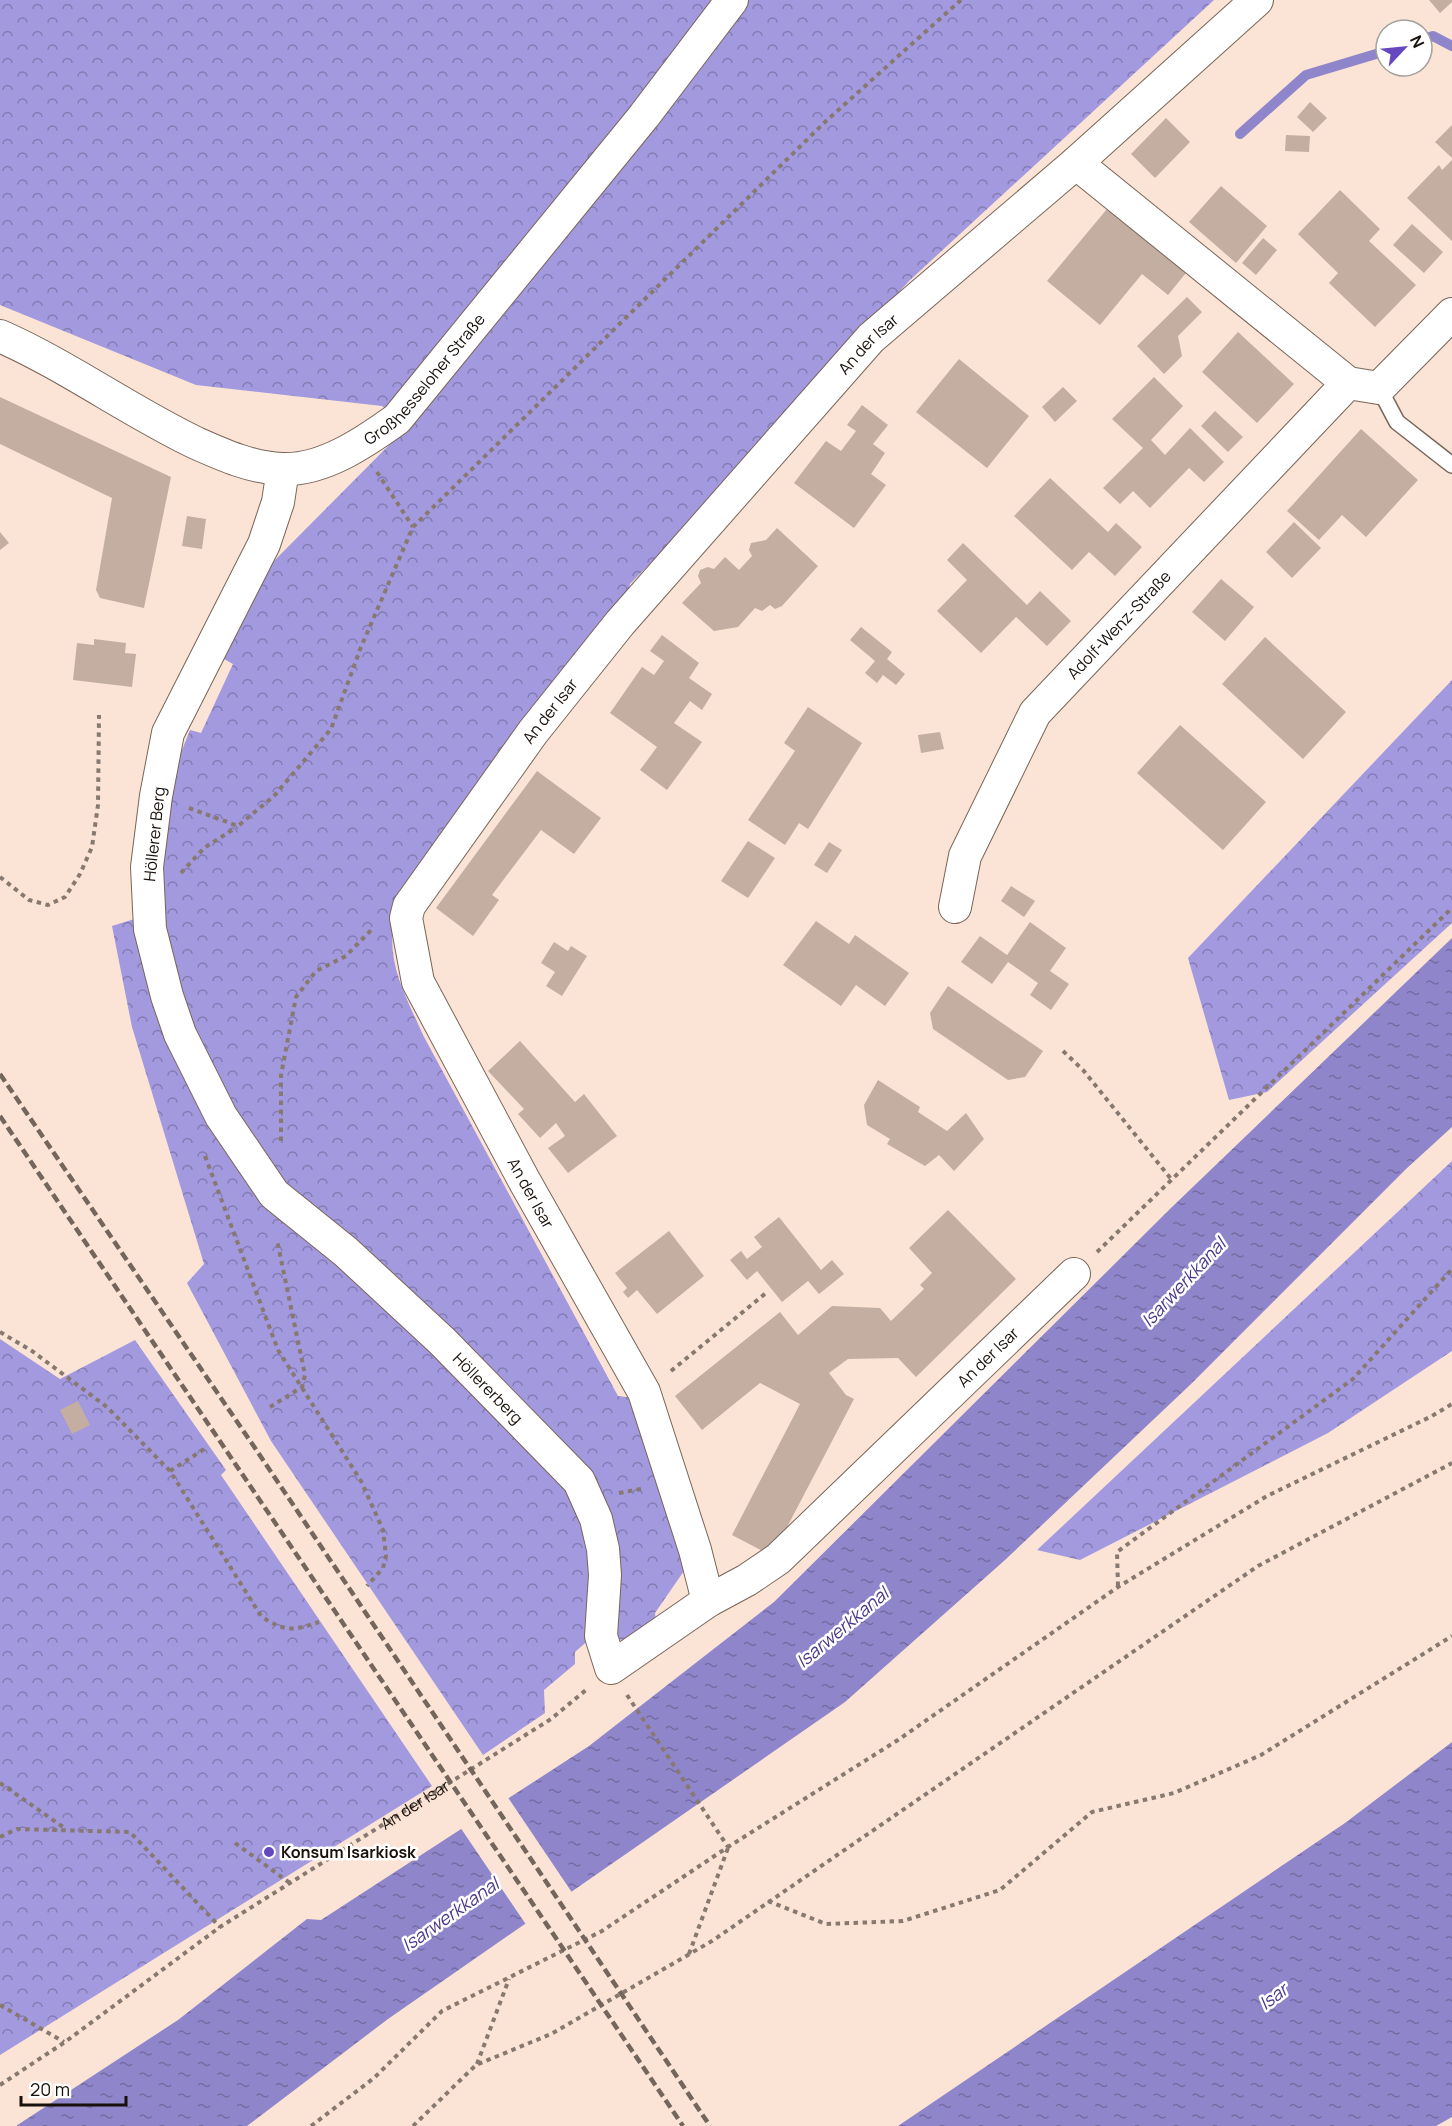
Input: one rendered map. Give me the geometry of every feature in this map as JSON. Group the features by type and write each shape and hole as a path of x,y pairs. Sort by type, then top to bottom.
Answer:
{"street":[{"name":"Großhesseloher Straße","path":"0,336 171,431 232,460 283,469 320,462 360,446 397,419 630,134 732,0"},
{"name":"An der Isar","path":"708,1601 695,1550 645,1392 525,1182 418,982 407,927 409,906 533,732 620,623 871,338 1076,163 1257,0"},
{"path":"1076,163 1348,383 1379,388 1452,314"},
{"name":"Adolf-Wenz-Straße","path":"955,908 966,856 1035,713 1348,383"},
{"name":"Höllerer Berg","path":"274,1194 221,1116 180,1034 167,996 150,929 147,867 156,796 168,733 264,544 278,502 283,469"},
{"name":"Höllererberg","path":"274,1194 346,1252 433,1333 579,1481 596,1519 603,1549 605,1575 601,1636 611,1668"},
{"name":"An der Isar","path":"611,1668 708,1601 747,1580 778,1558 1074,1274"}],"lane":[{"path":"1379,388 1397,422 1452,465"}],"path":[{"path":"177,881 182,871 204,848 238,826 274,796 331,729 361,647 412,527 826,121 961,0"},
{"path":"360,446 412,527"},
{"path":"0,877 29,900 48,905 65,897 80,874 92,847 98,805 99,715"},
{"path":"156,796 238,826"},
{"path":"1074,1274 1452,908"},
{"path":"280,1152 281,1075 296,998 316,971 346,956 367,931 382,923"},
{"path":"1063,1052 1083,1070 1171,1179"},
{"path":"202,1150 278,1350 361,1480 383,1530 386,1556 383,1568 367,1586"},
{"path":"270,1407 302,1387 305,1375 276,1237"},
{"path":"1118,1587 1117,1552 1353,1378 1452,1269"},
{"path":"645,1392 766,1293"},
{"path":"0,1332 32,1351 107,1407 170,1471 261,1616 280,1629 302,1628 320,1623"},
{"path":"311,2126 374,2078 442,2011 602,1931 728,1847 898,1740 1118,1587 1267,1496 1432,1416 1452,1404"},
{"path":"170,1471 206,1448"},
{"path":"413,2126 476,2065 551,2034 689,1954 1258,1566 1452,1463"},
{"path":"615,1493 647,1489"},
{"path":"768,1901 826,1924 903,1921 1000,1890 1092,1812 1174,1793 1260,1755 1452,1636"},
{"name":"An der Isar","path":"0,2085 64,2042 220,1927 551,1719 611,1668"},
{"path":"633,1706 728,1847"},
{"path":"0,1784 68,1830"},
{"path":"0,1837 16,1829 130,1832 220,1927"},
{"path":"235,1843 290,1883"},
{"path":"689,1954 728,1847"},
{"path":"476,2065 510,1978"},
{"path":"0,2005 64,2042"}],"green space":[{"path":"0,0 1214,0 909,281 706,506 630,584 627,597 398,903 392,939 393,956 408,1002 423,1035 618,1396 634,1398 686,1568 655,1613 656,1623 625,1641 598,1632 575,1652 575,1664 544,1690 545,1713 483,1755 271,1441 187,1283 204,1264 132,1027 112,926 160,911 167,803 178,760 190,730 201,733 233,664 222,658 271,564 408,426 382,406 196,385 0,305"},
{"path":"1452,680 1452,923 1267,1092 1229,1100 1188,958"},
{"path":"1452,1161 1452,1351 1328,1433 1080,1560 1037,1550"},
{"path":"0,1339 60,1379 135,1340 226,1470 221,1475 432,1786 0,2055"}],"water":[{"name":"Isarwerkkanal","path":"1452,938 1452,1127 1406,1169 1191,1384 1005,1560 845,1702 388,2019 247,2126 16,2126 178,2020 307,1919 321,1920 589,1746 774,1602 1172,1207"},
{"name":"Isar","path":"1452,1742 1452,2117 1436,2126 898,2126 1345,1823"}],"pier":[{"path":"507,1796 573,1894 527,1926 460,1827"}],"building":[{"path":"1429,0 1452,0 1452,2 1440,13"},
{"path":"1310,102 1327,118 1313,132 1297,117"},
{"path":"1166,118 1190,142 1155,178 1131,154"},
{"path":"1452,125 1452,158 1435,142"},
{"path":"1286,135 1310,136 1309,152 1285,151"},
{"path":"1452,160 1452,241 1407,198 1439,165 1442,170"},
{"path":"1221,186 1267,226 1236,263 1189,222"},
{"path":"1340,190 1380,229 1369,241 1416,285 1375,327 1329,283 1338,273 1298,234"},
{"path":"1112,203 1190,268 1168,295 1142,274 1100,325 1047,281"},
{"path":"1412,224 1443,252 1424,273 1393,245"},
{"path":"1263,238 1277,250 1256,275 1242,263"},
{"path":"1187,297 1202,312 1178,336 1182,356 1164,374 1137,346"},
{"path":"1238,332 1294,384 1257,423 1202,372"},
{"path":"959,359 1029,416 987,468 916,412"},
{"path":"1154,377 1183,406 1151,440 1165,455 1190,428 1224,462 1204,482 1189,468 1150,508 1133,491 1120,504 1103,488 1143,448 1112,419"},
{"path":"1063,387 1077,401 1055,422 1042,407"},
{"path":"0,397 171,477 144,608 100,598 96,590 112,498 0,444"},
{"path":"862,405 888,425 873,444 885,453 871,474 886,485 854,528 794,483 826,441 841,451 856,431 847,425"},
{"path":"1215,411 1243,437 1228,452 1201,426"},
{"path":"1361,429 1418,480 1366,537 1342,515 1319,540 1287,511"},
{"path":"1050,478 1108,532 1116,523 1142,547 1115,576 1089,552 1072,570 1014,516"},
{"path":"187,516 206,519 202,549 182,546"},
{"path":"1294,522 1321,548 1292,578 1266,552"},
{"path":"777,528 818,566 782,606 775,609 770,605 762,611 755,608 738,627 714,631 682,603 701,583 698,576 700,570 708,567 714,569 725,557 739,570 752,556 749,550 751,543 766,540"},
{"path":"0,532 9,543 0,550"},
{"path":"963,543 1027,605 1040,591 1071,621 1047,646 1016,617 981,653 937,611 967,580 947,560"},
{"path":"1221,579 1254,607 1225,641 1192,612"},
{"path":"861,627 892,652 887,659 905,674 896,685 883,675 877,683 865,673 875,661 850,640"},
{"path":"662,635 699,663 689,678 712,694 702,710 690,701 674,723 702,742 667,790 640,770 657,747 610,713 642,667 654,675 664,661 650,651"},
{"path":"1265,637 1346,712 1303,759 1222,684"},
{"path":"94,639 126,643 125,653 136,654 132,687 73,680 77,643 94,645"},
{"path":"808,707 862,743 808,829 799,823 785,845 748,820 795,751 784,743"},
{"path":"1180,725 1266,802 1223,850 1137,773"},
{"path":"940,732 944,749 921,753 918,735"},
{"path":"537,771 601,818 574,854 541,830 492,895 499,900 473,936 436,908"},
{"path":"748,841 775,858 748,898 721,881"},
{"path":"829,842 842,850 827,873 814,865"},
{"path":"1011,886 1035,901 1024,917 1001,901"},
{"path":"816,921 849,944 855,935 909,973 885,1006 856,985 841,1006 783,965"},
{"path":"1030,922 1066,948 1050,971 1069,984 1051,1010 1030,995 1038,983 1008,962 992,984 961,962 980,936 1007,955"},
{"path":"554,942 568,951 571,946 587,956 562,996 546,986 555,972 541,963"},
{"path":"948,986 1043,1051 1025,1077 1008,1080 933,1029 930,1013"},
{"path":"520,1041 575,1102 584,1094 617,1136 568,1173 548,1148 565,1136 556,1123 540,1138 518,1114 524,1109 488,1071"},
{"path":"878,1080 920,1107 918,1112 947,1131 966,1113 984,1139 954,1171 939,1155 925,1166 887,1144 890,1139 867,1125 864,1105"},
{"path":"948,1210 1016,1279 916,1377 898,1358 848,1359 829,1373 846,1395 854,1399 772,1556 732,1535 800,1404 760,1383 702,1430 675,1396 780,1312 798,1335 832,1306 880,1308 891,1321 924,1289 920,1285 932,1273 909,1248"},
{"path":"779,1217 821,1270 832,1260 844,1274 819,1294 808,1281 782,1302 757,1271 747,1280 730,1260 741,1251 747,1259 762,1247 754,1237"},
{"path":"669,1231 704,1276 657,1314 637,1290 628,1298 623,1292 627,1288 615,1273"},
{"path":"78,1401 90,1425 72,1434 60,1410"}],"waterway":[{"path":"1434,37 1452,46"},
{"path":"1240,134 1306,75 1374,55"}],"railway":[{"path":"0,1074 257,1451 710,2126"},
{"path":"0,1116 683,2126"}],"place":[{"name":"Konsum Isarkiosk","path":"269,1852"}]}
